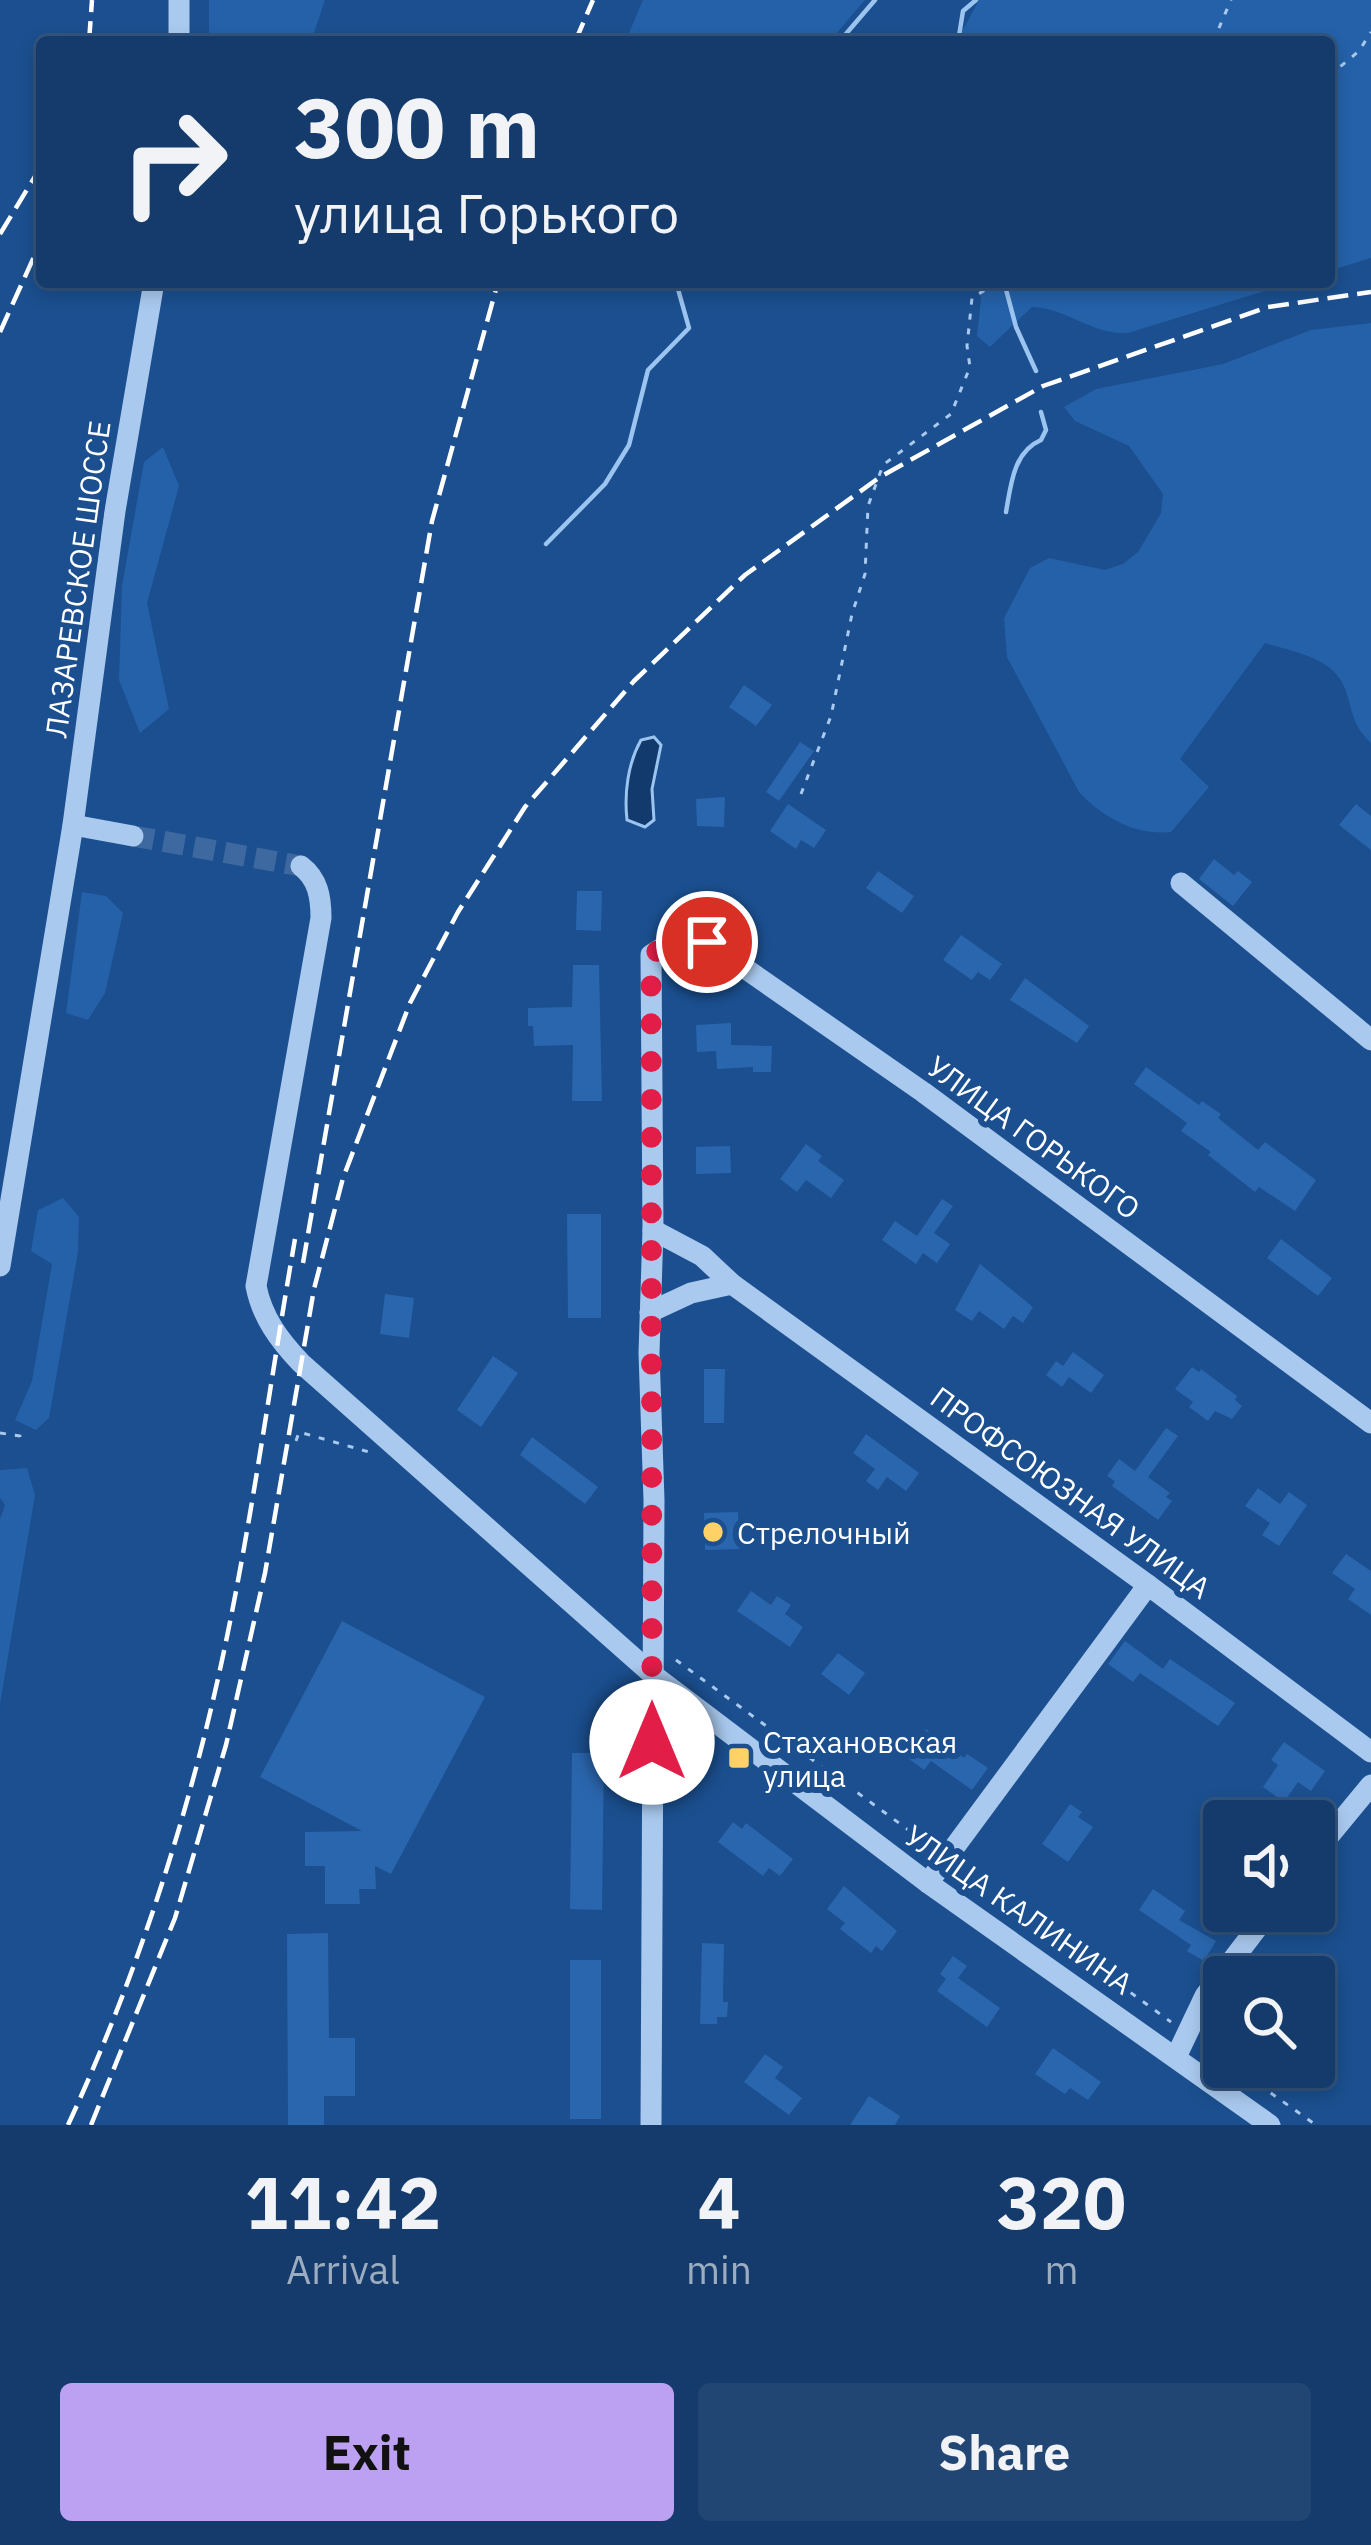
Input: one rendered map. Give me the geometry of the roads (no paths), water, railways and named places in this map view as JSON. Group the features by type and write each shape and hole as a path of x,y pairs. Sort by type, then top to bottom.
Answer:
{"street":[{"path":"179,0 179,36"},
{"name":"ЛАЗАРЕВСКОЕ ШОССЕ","path":"0,1266 73,825 115,511 153,288"},
{"path":"73,825 134,836"},
{"name":"УЛИЦА КАЛИНИНА","path":"301,866 312,874 321,901 320,918 256,1286 260,1309 301,1363 652,1674 928,1883 1270,2125"},
{"path":"1181,883 1371,1040"},
{"name":"УЛИЦА ГОРЬКОГО","path":"652,1230 651,955 691,935 923,1092 1371,1423"},
{"path":"652,1230 657,2124"},
{"name":"ПРОФСОЮЗНАЯ УЛИЦА","path":"652,1230 702,1256 732,1284 1371,1752"},
{"path":"650,1312 691,1293 732,1284"},
{"path":"928,1883 1148,1585"},
{"path":"1335,1829 1371,1785"},
{"path":"1176,2057 1205,1996 1254,1932"}],"waterway":[{"path":"844,36 875,0"},
{"path":"959,36 963,11 976,0"},
{"path":"546,544 605,484 629,445 648,370 689,328 678,288"},
{"path":"1006,288 1016,327 1036,371"},
{"path":"1006,512 1019,461 1046,430 1041,412"}],"tunnel":[{"path":"133,836 301,866"}],"railway":[{"path":"89,36 92,0"},
{"path":"578,36 593,0"},
{"path":"0,234 36,175"},
{"path":"0,332 36,252"},
{"path":"303,1263 432,521 496,288"},
{"path":"91,2125 175,1918 226,1745 265,1573 314,1289 343,1178 410,1003 458,912 525,807 634,681 745,575 880,477 1043,386 1268,307 1371,292"},
{"path":"68,2125 139,1952 195,1772 234,1600 295,1239"}],"place":[{"name":"Стрелочный","path":"713,1532"},
{"name":"Стахановская улица","path":"739,1758"}]}
